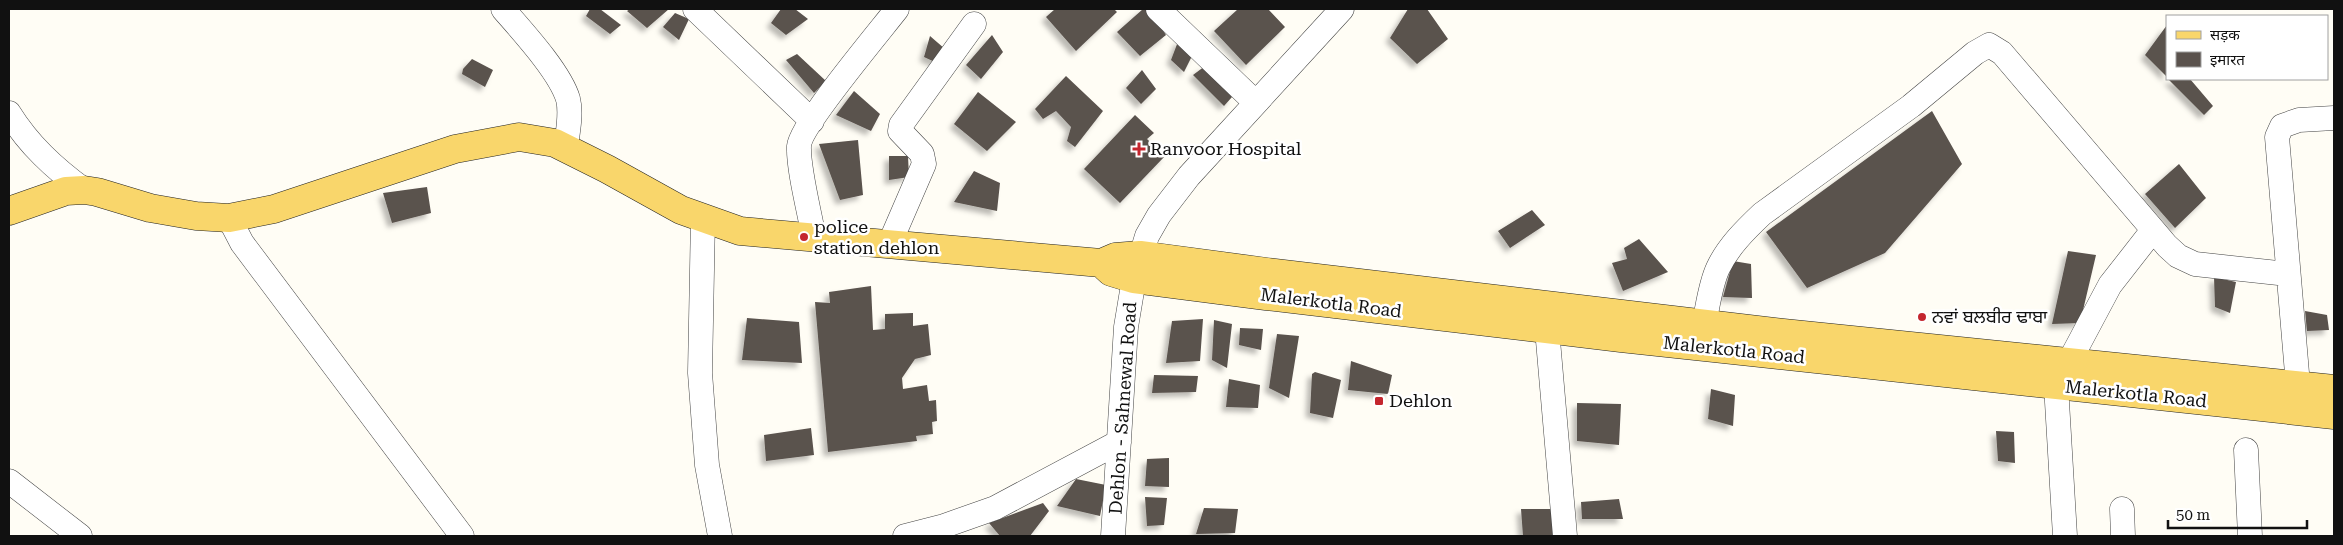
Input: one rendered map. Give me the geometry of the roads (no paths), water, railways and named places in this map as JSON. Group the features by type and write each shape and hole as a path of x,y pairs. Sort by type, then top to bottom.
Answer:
{"main road":[{"path":"9,211 66,191 84,190 150,208 196,216 229,218 274,209 455,149 519,137 555,143 681,210 740,231 1101,263 1111,272 1137,267"},
{"name":"Malerkotla Road","path":"1137,267 1277,273 1704,324 2062,374 2334,415"},
{"name":"Malerkotla Road","path":"1137,267 1548,329 2062,374 2298,385 2334,389"}],"street":[{"path":"503,9 542,56 564,89 570,110 566,149"},
{"path":"695,9 812,121"},
{"path":"814,238 799,147 804,133 897,9"},
{"path":"1158,9 1255,102"},
{"name":"Dehlon - Sahnewal Road","path":"1113,536 1126,327 1137,267 1147,236 1159,215 1189,176 1342,9"},
{"path":"889,245 924,164 922,154 900,132 901,125 974,24"},
{"path":"1704,324 1718,269 1725,256 1744,231 1762,214 1911,106 1984,46 1993,47 2002,52 2167,246 2187,261 2288,274"},
{"path":"9,113 22,135 55,169 84,190"},
{"path":"2298,385 2276,137 2282,126 2290,121 2334,118"},
{"path":"229,218 242,243 462,536"},
{"path":"703,218 700,373 707,465 720,536"},
{"path":"2065,536 2062,374 2110,285 2153,230"},
{"path":"1548,329 1565,536"},
{"path":"905,536 944,526 995,508 1119,442"},
{"path":"2246,450 2250,536"},
{"path":"9,482 80,536"},
{"path":"2122,508 2123,536"}],"place":[{"name":"Ranvoor Hospital","path":"1139,149"},
{"name":"police station dehlon","path":"804,237"},
{"name":"ਨਵਾਂ ਬਲਬੀਰ ਢਾਬਾ","path":"1922,317"},
{"name":"Dehlon","path":"1379,401"}]}
